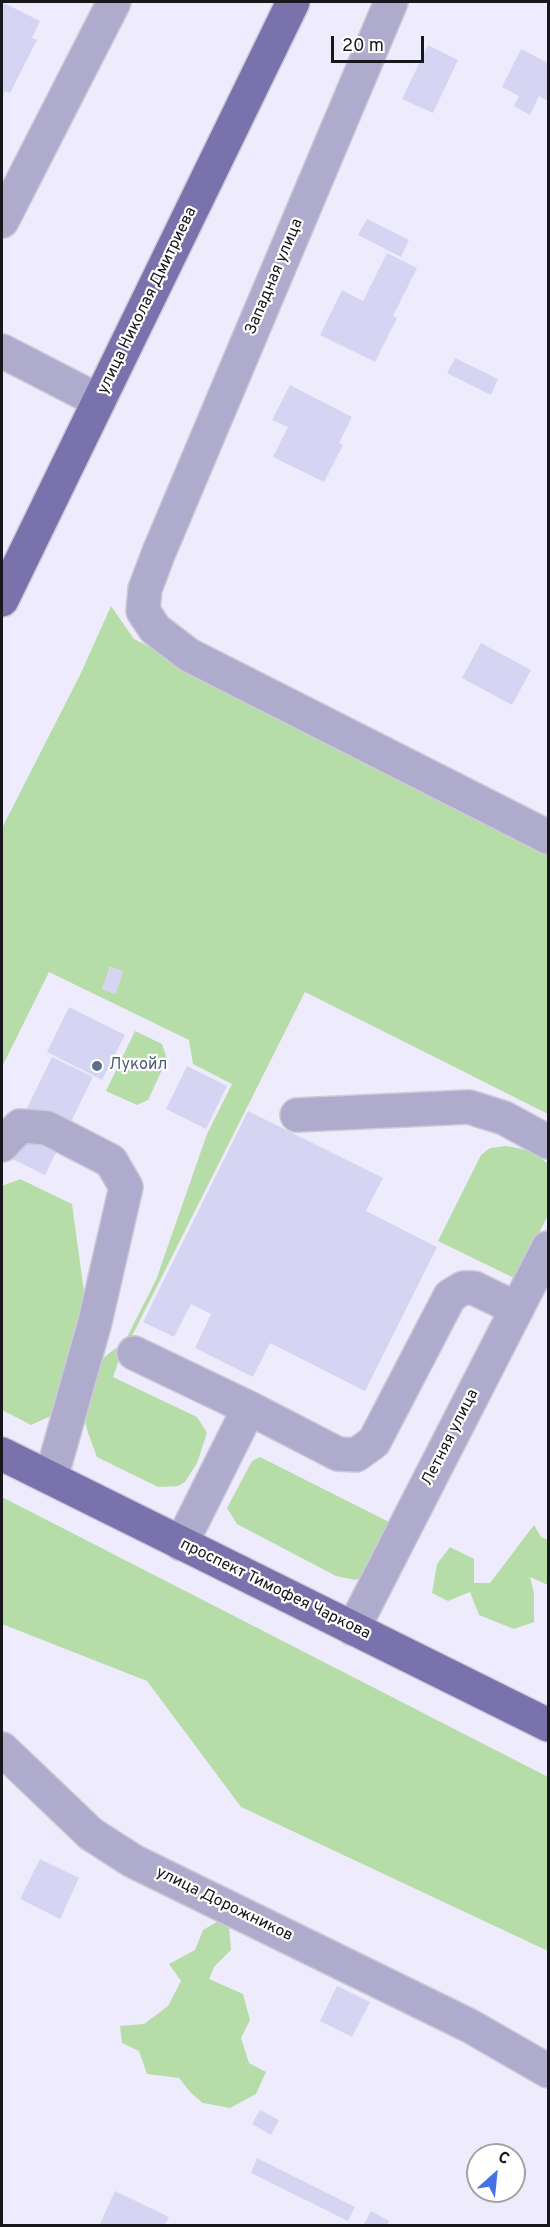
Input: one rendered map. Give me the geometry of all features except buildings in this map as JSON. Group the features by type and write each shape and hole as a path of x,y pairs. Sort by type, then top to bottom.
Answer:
{"main road":[{"name":"улица Николая Дмитриева","path":"2,600 294,2"},
{"name":"проспект Тимофея Чаркова","path":"2,1454 549,1725"}],"street":[{"path":"2,221 114,2"},
{"name":"Западная улица","path":"392,2 159,552 145,589 143,611 155,629 189,655 549,837"},
{"path":"2,351 99,401"},
{"path":"297,1115 469,1107 504,1119 549,1142"},
{"path":"2,1145 20,1126 48,1128 111,1161 126,1187 94,1322 51,1478"},
{"name":"Летняя улица","path":"353,1629 549,1248"},
{"path":"134,1353 338,1454 356,1455 374,1443 450,1296 463,1288 474,1288 517,1309"},
{"path":"181,1544 249,1408"},
{"name":"улица Дорожников","path":"2,1749 91,1834 133,1861 470,2026 549,2071"}],"green space":[{"path":"111,606 134,639 548,849 548,1114 305,992 129,1342 122,1351 113,1377 197,1417 207,1433 197,1463 185,1482 178,1486 158,1487 97,1457 84,1416 103,1358 125,1341 156,1280 207,1134 232,1084 193,1064 189,1040 49,972 2,1067 2,828 81,673","holes":["110,967 123,971 115,994 102,989"]},
{"path":"135,1031 162,1044 167,1059 148,1100 137,1105 106,1091"},
{"path":"506,1146 535,1153 548,1164 548,1215 516,1279 438,1241 481,1155 490,1148"},
{"path":"20,1179 72,1204 85,1299 51,1416 31,1425 2,1410 2,1186"},
{"path":"260,1457 393,1524 368,1574 355,1580 336,1576 237,1524 227,1508 252,1461"},
{"path":"2,1497 548,1777 548,1951 241,1807 147,1681 2,1624"},
{"path":"534,1525 541,1537 548,1540 548,1585 530,1577 534,1593 534,1622 514,1629 479,1615 470,1592 448,1601 432,1593 437,1564 450,1547 474,1559 474,1583 490,1583"},
{"path":"220,1920 229,1927 231,1950 214,1967 209,1979 243,1994 250,2020 241,2038 249,2063 266,2072 256,2094 230,2108 203,2103 179,2078 147,2074 139,2051 122,2043 120,2026 144,2024 168,2006 181,1981 169,1964 195,1950 203,1930"}],"place":[{"name":"Лукойл","path":"97,1066"}]}
